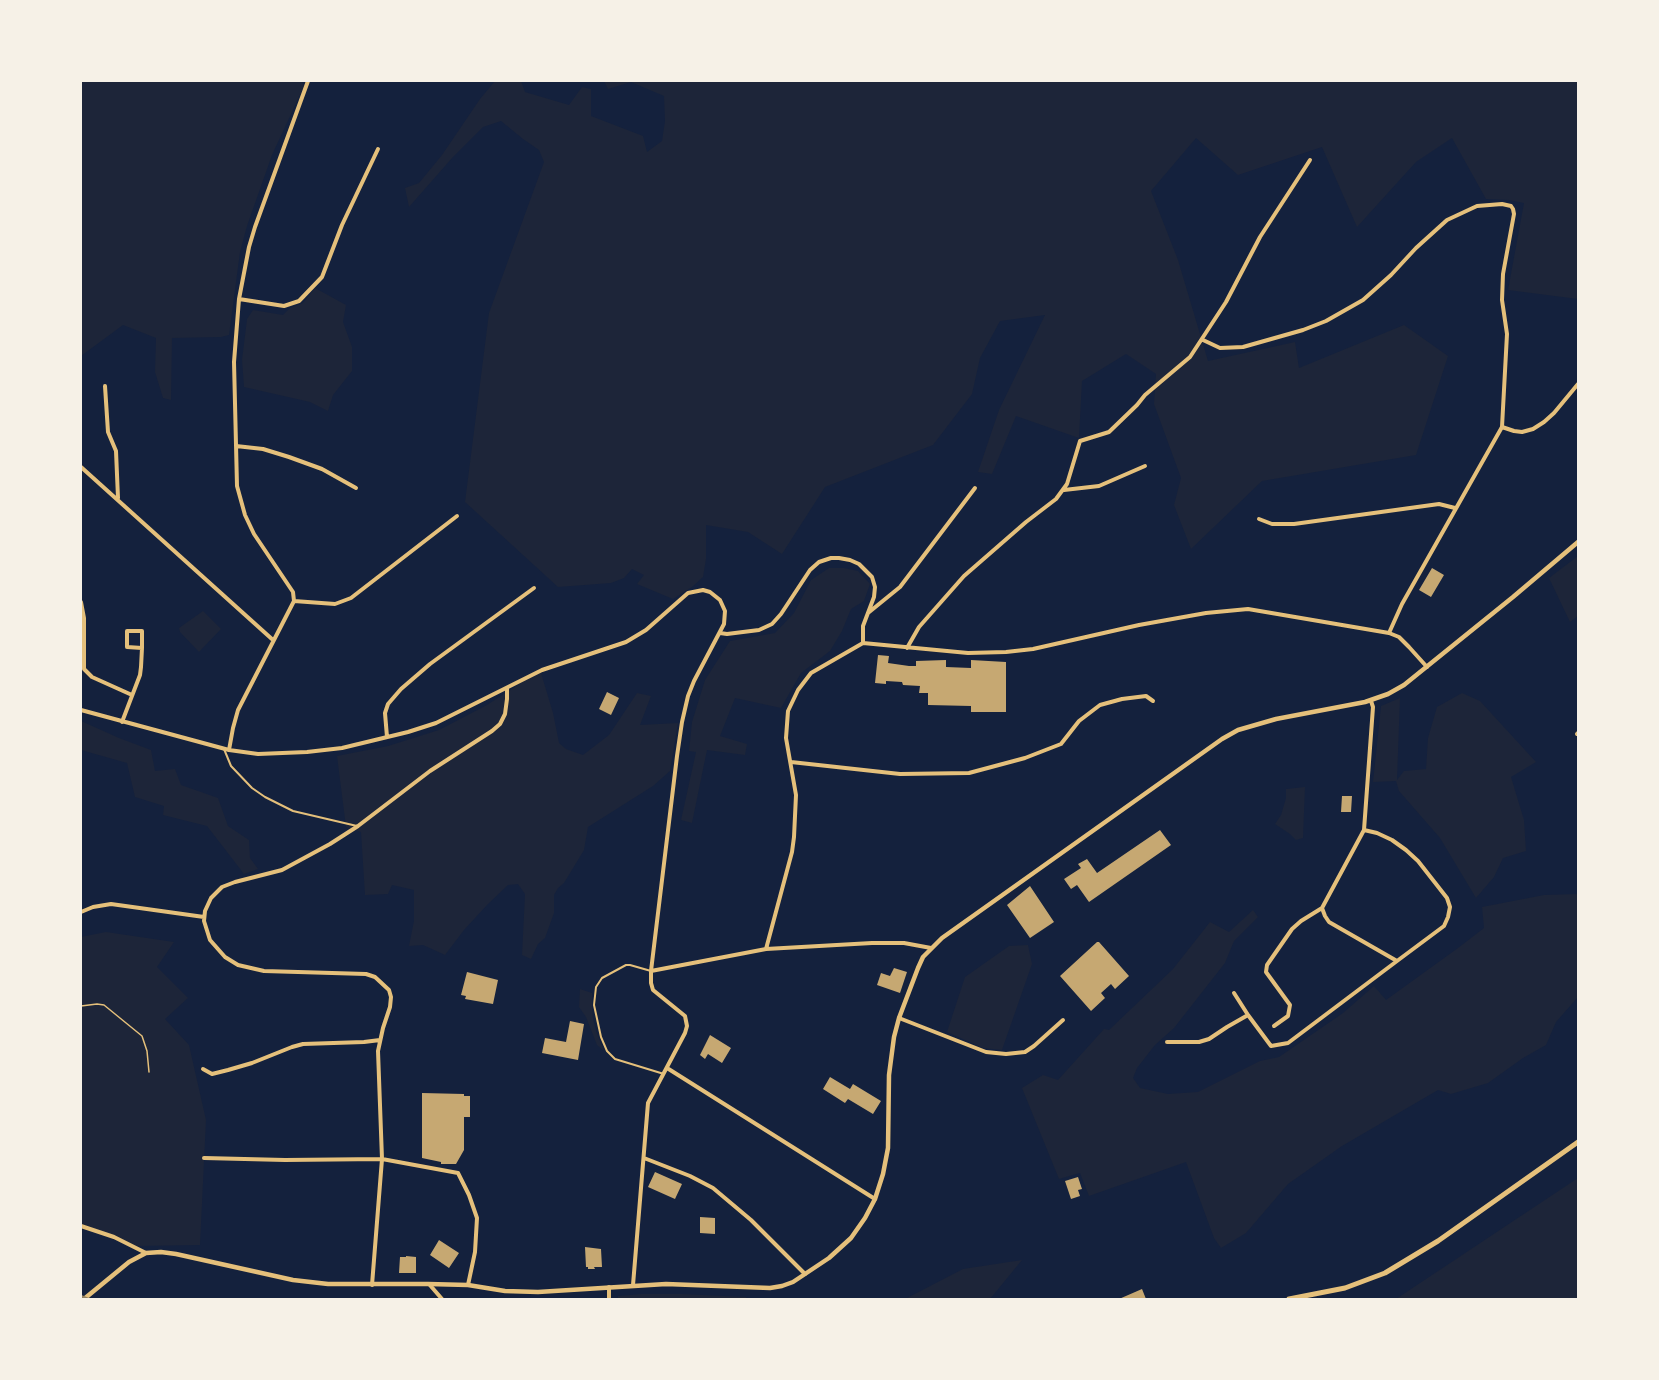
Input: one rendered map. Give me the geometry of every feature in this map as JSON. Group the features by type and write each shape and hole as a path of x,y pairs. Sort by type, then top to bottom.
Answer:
{"main road":[{"path":"1290,1299 1346,1288 1385,1273 1446,1235 1578,1142"}],"street":[{"path":"226,749 238,710 294,601 293,592 254,534 245,515 237,486 234,362 239,300 255,227 308,81"},
{"path":"239,300 284,306 299,301 322,277 342,225 378,149"},
{"path":"907,648 919,627 964,576 1056,499 1067,484 1080,441 1109,432 1145,395 1190,357 1203,340 1266,228 1310,160"},
{"path":"1203,340 1220,348 1243,347 1326,321 1363,300 1447,220 1477,206 1502,204 1511,206 1514,214 1503,274 1502,300 1507,334 1502,427 1402,604 1389,633"},
{"path":"1502,427 1522,432 1533,429 1554,413 1578,384"},
{"path":"105,386 108,432 116,452 118,499"},
{"path":"236,446 263,449 289,457 322,469 356,488"},
{"path":"81,466 273,640"},
{"path":"1063,490 1099,486 1145,466"},
{"path":"868,614 900,587 975,488"},
{"path":"1259,519 1272,524 1294,524 1439,504 1455,508"},
{"path":"294,601 336,604 351,598 457,516"},
{"path":"84,1299 129,1262 146,1253 161,1252 293,1280 328,1284 468,1285 505,1291 538,1292 666,1284 770,1288 793,1282 829,1258 851,1238 875,1198 886,1161 890,1059 899,1018 918,968 931,948 1222,739 1238,730 1255,724 1371,701 1397,689 1427,668 1578,542"},
{"path":"720,633 759,630 772,624 810,570 819,562 831,558 850,560 859,564 872,577 875,587 874,597 863,626 863,643"},
{"path":"387,737 385,713 388,704 401,689 430,664 534,588"},
{"path":"81,710 226,749 258,754 342,748 436,723 542,670 626,642 646,630 681,597 695,591 710,592 720,600 725,611 724,624 694,681 683,715 651,983 653,990 685,1016 687,1021 685,1033 648,1103 633,1285"},
{"path":"81,602 84,618 84,669 92,677 132,695"},
{"path":"766,949 794,837 796,795 786,738 788,711 798,690 811,673 863,643 968,653 1024,650 1139,625 1238,609 1257,610 1389,633 1399,637 1409,646 1427,668"},
{"path":"122,722 140,675 142,648 142,631 128,631 127,646 142,648"},
{"path":"372,1285 382,1159 378,1059 380,1040 390,1007 389,990 375,976 366,974 264,971 238,965 214,946 207,933 204,917 206,908 211,898 222,887 294,865 358,826 430,771 492,731 500,724 507,707 507,688"},
{"path":"790,762 900,774 969,773 1025,758 1061,744 1079,721 1100,705 1146,696 1153,701"},
{"path":"1275,1026 1288,1016 1290,1005 1266,972 1267,965 1292,929 1322,908 1364,830 1373,707 1371,701"},
{"path":"1234,993 1271,1046 1288,1043 1444,926 1449,917 1450,907 1447,898 1418,861 1392,840 1364,830"},
{"path":"81,912 111,904 204,917"},
{"path":"1322,908 1329,922 1397,961"},
{"path":"651,971 766,949 904,943 931,948"},
{"path":"1167,1042 1209,1040 1248,1015"},
{"path":"899,1018 986,1052 1006,1054 1025,1052 1063,1020"},
{"path":"203,1069 212,1074 228,1071 303,1044 380,1040"},
{"path":"667,1068 875,1198"},
{"path":"204,1158 382,1159 458,1173 477,1218 476,1252 468,1285"},
{"path":"644,1158 690,1176 713,1188 751,1220 805,1274"},
{"path":"81,1226 114,1237 146,1253"},
{"path":"428,1284 442,1299"},
{"path":"609,1287 609,1299"}],"lane":[{"path":"226,749 231,766 252,788 265,797 293,811 358,826"},
{"path":"651,971 627,965 602,978 596,987 594,1005 601,1037 615,1059 664,1074"}],"path":[{"path":"81,1006 104,1005 142,1036 150,1072"}],"shaded area":[{"path":"81,81 302,81 304,86 272,155 247,226 240,252 229,335 172,338 171,400 163,398 155,372 156,338 123,325 81,356"},
{"path":"495,81 521,81 525,92 569,105 582,87 591,89 591,116 643,136 647,152 662,141 665,121 664,96 631,82 608,89 604,81 1578,81 1578,299 1508,290 1524,203 1486,199 1452,138 1416,162 1357,227 1322,147 1238,175 1196,138 1151,191 1178,260 1208,361 1295,342 1299,368 1404,325 1448,356 1416,455 1262,481 1191,549 1174,505 1181,478 1154,404 1156,374 1126,354 1082,381 1079,438 1016,416 992,474 978,472 999,410 1045,315 1000,321 980,358 972,394 933,445 825,487 782,554 748,532 706,525 706,559 703,577 673,599 637,584 644,575 632,569 624,578 611,583 558,587 465,502 489,313 544,162 539,150 501,121 483,127 409,207 405,188 419,183"},
{"path":"315,288 346,305 343,322 352,347 352,371 333,395 328,411 310,402 244,387 242,360 247,319 253,310 283,315 290,308 303,303"},
{"path":"1578,556 1578,616 1570,622 1549,578"},
{"path":"829,568 858,571 870,584 864,601 851,609 830,651 801,673 781,708 735,698 720,736 747,744 745,755 707,750 692,823 681,820 696,752 689,751 692,722 705,680 730,641 775,633 794,613 811,580"},
{"path":"203,611 221,629 199,652 179,628"},
{"path":"541,673 559,743 566,749 583,755 609,735 637,693 651,696 640,725 678,723 670,771 653,786 588,827 584,850 554,895 554,913 545,938 538,944 531,959 522,955 525,894 518,884 508,885 487,905 445,955 423,945 409,946 414,921 414,890 392,885 388,894 365,895 361,832 346,827 337,756 388,746 439,730"},
{"path":"1462,693 1480,701 1536,762 1511,777 1524,820 1526,851 1503,858 1494,877 1476,898 1440,838 1399,791 1396,781 1373,782 1381,706 1400,698 1397,780 1404,771 1426,769 1428,738 1437,707"},
{"path":"81,721 151,750 155,771 175,769 181,785 218,798 228,826 249,840 250,858 258,869 244,874 207,826 163,815 164,806 135,797 127,763 81,750"},
{"path":"1305,787 1303,838 1296,840 1275,824 1281,815 1286,789"},
{"path":"1578,894 1578,997 1556,1022 1546,1045 1488,1083 1451,1094 1438,1090 1342,1146 1288,1184 1246,1233 1221,1248 1214,1238 1186,1162 1089,1196 1080,1173 1059,1179 1022,1088 1043,1075 1058,1080 1104,1029 1109,1030 1173,969 1210,922 1229,932 1253,910 1258,917 1234,941 1225,963 1174,1028 1155,1045 1137,1068 1133,1078 1140,1088 1168,1094 1198,1092 1260,1061 1279,1057 1343,1013 1374,986 1386,1000 1458,948 1484,928 1482,907 1544,895"},
{"path":"106,932 174,942 157,967 188,998 165,1019 189,1045 206,1120 200,1245 137,1246 81,1224 81,937"},
{"path":"1028,945 1032,964 1002,1050 983,1048 947,1032 965,977 1009,946"},
{"path":"580,989 592,993 593,1018 604,1051 597,1045 586,1017 579,1007"},
{"path":"1578,1178 1578,1299 1396,1299"},
{"path":"1022,1260 990,1299 905,1299 963,1269"},
{"path":"641,1294 746,1297 746,1299 618,1299 618,1296"}],"building":[{"path":"1432,568 1444,575 1431,597 1419,590"},
{"path":"878,655 889,656 888,663 909,666 916,666 916,661 946,660 946,667 971,668 971,660 1006,662 1006,712 971,712 971,706 928,705 928,693 919,693 920,686 903,685 902,682 875,683"},
{"path":"607,692 619,698 611,715 599,709"},
{"path":"1342,796 1352,796 1351,812 1341,812"},
{"path":"1160,830 1171,845 1089,902 1077,885 1071,889 1064,879 1081,868 1078,864 1087,859 1097,873"},
{"path":"1030,886 1054,922 1030,938 1007,905"},
{"path":"1097,942 1129,976 1115,989 1111,984 1101,993 1105,998 1091,1011 1060,976"},
{"path":"894,968 907,972 900,993 877,985 881,973 890,976"},
{"path":"467,972 498,980 493,1004 465,999 466,996 461,995"},
{"path":"570,1021 584,1024 578,1060 542,1053 545,1038 566,1042"},
{"path":"710,1035 731,1048 722,1063 708,1054 705,1059 700,1055"},
{"path":"830,1077 850,1089 853,1084 881,1101 873,1114 848,1099 845,1103 823,1089"},
{"path":"422,1093 470,1096 470,1117 464,1117 464,1150 456,1164 441,1164 441,1162 422,1158"},
{"path":"655,1172 682,1184 675,1199 648,1187"},
{"path":"1078,1177 1082,1189 1078,1190 1080,1196 1071,1199 1065,1181"},
{"path":"700,1217 715,1218 715,1234 700,1233"},
{"path":"439,1240 459,1253 449,1268 430,1255"},
{"path":"585,1247 601,1249 602,1267 588,1269 586,1267"},
{"path":"400,1257 416,1257 416,1273 399,1273"},
{"path":"1142,1289 1146,1299 1119,1299"}],"railway":[{"path":"81,1296 89,1299"}]}
